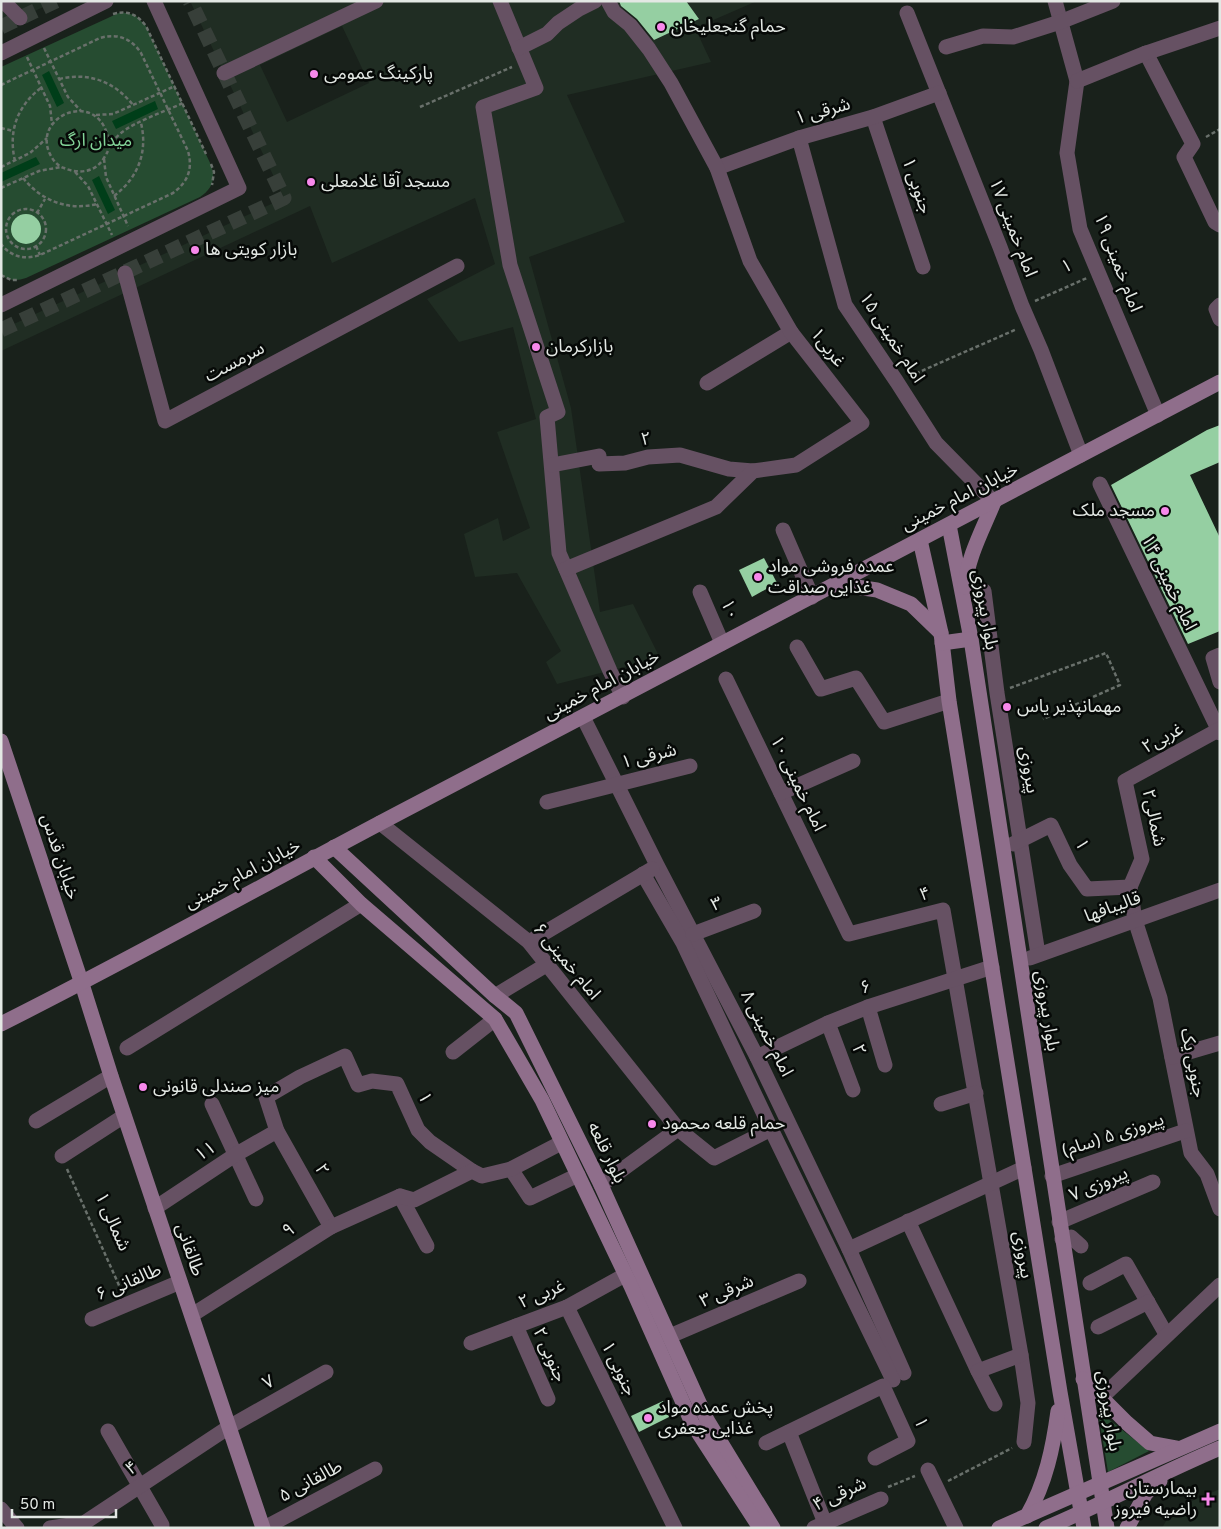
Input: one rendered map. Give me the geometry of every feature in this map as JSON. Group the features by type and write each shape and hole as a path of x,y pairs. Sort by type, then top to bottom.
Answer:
{"main road":[{"name":"خیابان امام خمینی","path":"1,1024 82,984 380,823 1220,382"},
{"path":"964,601 966,576 981,532 994,502"},
{"name":"بلوار پیروزی","path":"949,525 971,638 1107,1528"},
{"path":"920,540 942,638 949,702 1082,1520"},
{"path":"836,584 877,590 911,604 942,638 971,638"},
{"name":"خیابان قدس","path":"1,741 82,984"},
{"name":"بلوار قلعه","path":"334,848 495,996 516,1013 601,1185 708,1420 773,1528"},
{"name":"بلوار قلعه","path":"314,858 362,904 495,1019 542,1100 625,1275 692,1424 760,1528"},
{"name":"طالقانی","path":"82,984 124,1116 264,1528"},
{"path":"1058,1376 1083,1375 1127,1423 1150,1443 1177,1448"},
{"path":"1027,1516 1044,1482 1054,1442 1060,1392"},
{"path":"999,1528 1177,1448 1220,1431"},
{"path":"1046,1528 1082,1520 1104,1503 1180,1465 1220,1448"},
{"path":"1127,1528 1146,1493 1180,1465"}],"street":[{"path":"3,1 20,18"},
{"path":"1,53 106,1"},
{"path":"1,305 239,188 154,1"},
{"path":"224,73 376,1"},
{"path":"500,1 536,88 483,107 510,265 558,412 547,417 559,553 622,697"},
{"path":"522,55 558,23 595,1"},
{"name":"غربی۱","path":"608,1 614,12 630,25 671,83 717,168 750,261 791,332 862,423 796,464 753,471"},
{"name":"امام خمینی ۱۹","path":"1055,1 1077,81 1067,154 1080,229 1158,415"},
{"path":"946,47 983,36 1013,37 1060,22 1113,1"},
{"name":"امام خمینی ۱۷","path":"907,13 1081,456"},
{"path":"1077,81 1146,53 1220,28"},
{"path":"1146,53 1194,144 1184,157 1218,223"},
{"name":"۱ شرقی","path":"717,168 800,138 873,117 939,93"},
{"name":"۱ جنوبی","path":"873,117 923,267"},
{"name":"امام خمینی ۱۵","path":"800,138 845,305 936,442 994,502"},
{"name":"سرمست","path":"125,273 165,421 457,266"},
{"path":"1220,304 1216,310 1220,319"},
{"path":"707,383 791,332"},
{"name":"۲","path":"552,464 599,456 599,464 625,463 648,457 680,455 729,469 753,471"},
{"path":"566,569 716,507 753,471"},
{"name":"امام خمینی ۱۴","path":"1100,484 1219,730"},
{"path":"783,530 812,597"},
{"name":"پیروزی","path":"984,591 997,693 1038,954"},
{"name":"۱۰","path":"700,592 722,643"},
{"path":"797,647 821,689 856,678 884,722 949,702"},
{"path":"1220,655 1213,658 1220,682"},
{"name":"امام خمینی ۱۰","path":"726,679 849,934"},
{"name":"امام خمینی ۸","path":"582,717 757,1057 850,1249 893,1380"},
{"name":"غربی۲","path":"1125,781 1219,730"},
{"path":"781,793 853,761"},
{"name":"۱ شرقی","path":"547,802 690,766"},
{"name":"شمالی۲","path":"1125,781 1142,859 1130,887"},
{"name":"امام خمینی ۶","path":"380,823 529,942 678,1129 714,1158 770,1129"},
{"name":"۱","path":"1002,849 1052,825 1070,865 1087,889 1130,887"},
{"path":"529,942 657,865"},
{"path":"643,874 683,943 770,1129 893,1380 766,1443"},
{"path":"1130,887 1135,920"},
{"name":"قالیبافها","path":"1020,963 1038,954 1220,890"},
{"path":"127,1048 362,904"},
{"name":"۴","path":"849,934 943,910 955,978"},
{"name":"۳","path":"693,934 754,911"},
{"name":"جنوبی یک","path":"1135,920 1160,998 1185,1131 1191,1153 1214,1171 1220,1209"},
{"path":"495,996 546,965"},
{"name":"۶","path":"757,1057 828,1023 868,1007 992,967"},
{"name":"پیروزی","path":"955,978 1021,1355 1028,1403 1024,1442"},
{"path":"868,1007 885,1065"},
{"path":"453,1052 495,1019"},
{"name":"۲","path":"828,1023 853,1090"},
{"path":"1172,1057 1220,1043"},
{"name":"۲","path":"331,1227 278,1130 266,1097 300,1077 345,1056"},
{"name":"۱","path":"345,1056 358,1085 372,1081 397,1084 418,1130 430,1142 472,1171"},
{"path":"36,1122 111,1076"},
{"path":"941,1104 976,1093"},
{"path":"212,1104 256,1199"},
{"path":"62,1156 124,1116"},
{"path":"601,1185 678,1129"},
{"name":"۱۱","path":"155,1208 278,1130"},
{"name":"پیروزی ۵ (سام)","path":"1052,1176 1185,1131"},
{"path":"472,1171 482,1176 511,1169 562,1143"},
{"path":"850,1249 1024,1168"},
{"path":"511,1169 530,1198 578,1175"},
{"name":"۹","path":"192,1315 331,1227 472,1171"},
{"name":"پیروزی ۷","path":"1059,1222 1153,1182"},
{"path":"407,1198 426,1246"},
{"path":"908,1221 995,1404"},
{"path":"1062,1239 1071,1237 1081,1246"},
{"path":"1090,1283 1126,1264 1166,1334"},
{"name":"۲ غربی","path":"471,1343 567,1307 625,1275"},
{"name":"۳ شرقی","path":"670,1336 799,1281"},
{"name":"طالقانی ۶","path":"92,1319 180,1282"},
{"path":"1102,1397 1220,1284"},
{"path":"1098,1327 1148,1302"},
{"name":"۱ جنوبی","path":"567,1307 675,1528"},
{"name":"۲ جنوبی","path":"516,1326 548,1399"},
{"path":"978,1371 1021,1355"},
{"name":"۷","path":"229,1427 326,1372"},
{"name":"۱","path":"875,1458 908,1441 893,1380"},
{"name":"۴","path":"50,1528 84,1522 229,1427"},
{"path":"108,1431 162,1525"},
{"path":"789,1432 819,1526"},
{"name":"طالقانی ۵","path":"264,1528 375,1469"},
{"path":"928,1470 956,1528"},
{"name":"شرقی ۴","path":"819,1526 881,1499"},
{"path":"1,1509 17,1528"}],"path":[{"path":"105,18 121,12 128,13 141,20 211,165"},
{"path":"1,84 100,38 124,37 137,46 188,151 190,167 189,175 180,188 173,193 40,255 32,257 16,256 1,244"},
{"path":"24,42 33,70 50,106 52,125"},
{"path":"44,47 68,97 81,111"},
{"path":"420,108 522,55"},
{"path":"59,79 77,76 96,78 120,92 133,105"},
{"path":"95,116 113,114 174,86 191,82"},
{"path":"15,161 13,131 18,114 28,99 42,87"},
{"path":"109,145 122,132 188,99"},
{"path":"81,111 95,116 103,123 108,134 109,145 104,159 96,167 86,172 75,172 61,167 53,160 48,150 47,138 52,125 60,116 70,112 81,111"},
{"path":"114,196 128,184 138,168 144,141 141,122"},
{"path":"1,128 13,131"},
{"path":"1,167 30,153 47,138"},
{"path":"104,159 106,177 130,230"},
{"path":"1,188 39,171 61,167"},
{"path":"75,172 88,186 113,238"},
{"path":"23,178 37,193 53,202 71,207 97,204"},
{"path":"37,213 45,198"},
{"path":"25,210 37,213 46,227 44,238 36,246 25,249 14,245 7,236 7,224 14,214 25,210"},
{"path":"1,238 7,236"},
{"path":"36,246 40,255"},
{"name":"۱","path":"1022,306 1099,273"},
{"path":"897,382 1030,324"},
{"path":"997,693 1106,653 1120,685 1044,719"},
{"name":"۱ شمالی","path":"62,1156 128,1304"},
{"path":"936,1487 1024,1442"},
{"name":"شرقی ۴","path":"881,1499 878,1492 928,1470"}],"shaded area":[{"path":"11,1 56,1 1,27 1,6"},
{"name":"بازارکرمان","path":"190,1 618,1 653,40 699,19 686,1 757,1 695,28 711,62 567,95 625,222 529,257 571,408 600,612 633,604 660,658 557,684 546,662 561,651 517,573 475,577 464,534 498,518 503,541 530,528 497,432 536,419 513,327 459,342 427,299 495,264 475,198 332,263 310,206 1,351 1,330 284,198","holes":["342,26 369,83 287,122 260,65"]},
{"path":"49,71 64,103 57,107 42,75"},
{"path":"155,101 158,109 116,129 112,121"},
{"path":"36,157 40,164 1,182 1,173"},
{"path":"99,176 115,210 108,214 92,180"},
{"name":"بیمارستان راضیه فیروز","path":"1220,1489 1220,1528 1162,1528 1173,1509"}],"green space":[{"name":"میدان ارگ","path":"121,12 135,15 146,26 211,165 212,183 200,197 26,278 16,280 7,278 1,275 1,67"},
{"path":"1098,1411 1149,1451 1108,1472"}],"building":[{"name":"حمام گنجعلیخان","path":"619,1 686,1 699,19 654,40 637,19 621,6"},
{"path":"26,214 37,218 41,229 37,240 26,244 15,240 11,229 15,218"},
{"name":"مسجد ملک","path":"1220,425 1220,462 1190,475 1220,538 1220,631 1188,644 1111,485 1207,430"},
{"name":"عمده فروشی مواد غذایی صداقت","path":"764,558 777,583 752,597 739,570"},
{"name":"پخش عمده مواد غذایی جعفری","path":"663,1401 669,1417 639,1432 631,1416"}],"tunnel":[{"path":"1,27 56,1"},
{"path":"1,330 284,198 190,1"}],"place":[{"name":"حمام گنجعلیخان","path":"661,27"},
{"name":"پارکینگ عمومی","path":"314,74"},
{"name":"مسجد آقا غلامعلی","path":"311,182"},
{"name":"بازار کویتی ها","path":"195,250"},
{"name":"بازارکرمان","path":"536,347"},
{"name":"مسجد ملک","path":"1165,511"},
{"name":"عمده فروشی مواد غذایی صداقت","path":"758,577"},
{"name":"مهمانپذیر یاس","path":"1007,707"},
{"name":"میز صندلی قانونی","path":"143,1087"},
{"name":"حمام قلعه محمود","path":"652,1124"},
{"name":"پخش عمده مواد غذایی جعفری","path":"648,1418"},
{"name":"بیمارستان راضیه فیروز","path":"1208,1499"}]}
